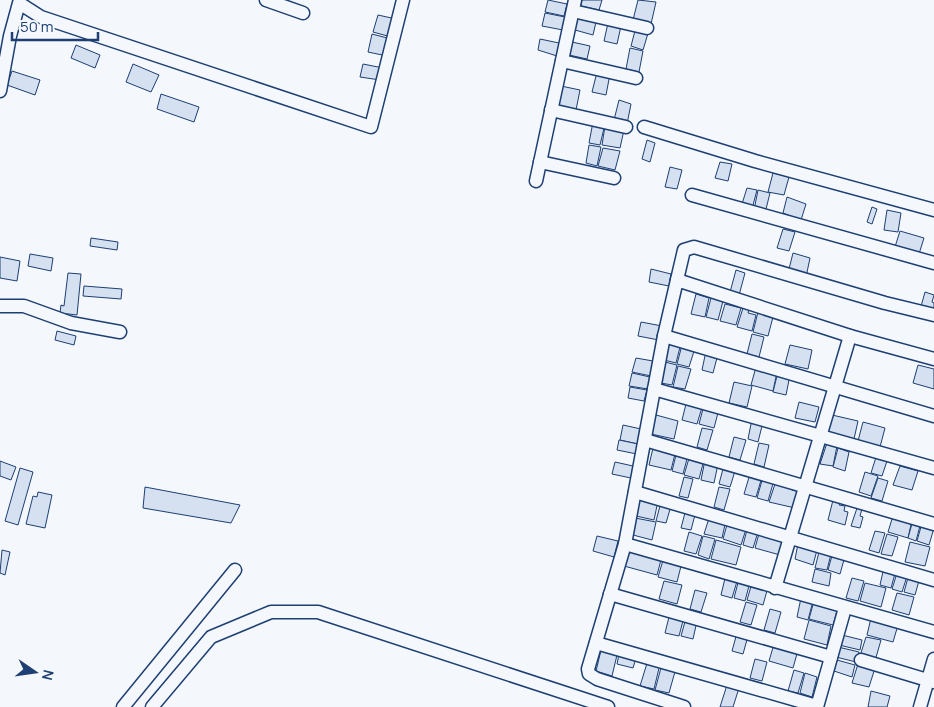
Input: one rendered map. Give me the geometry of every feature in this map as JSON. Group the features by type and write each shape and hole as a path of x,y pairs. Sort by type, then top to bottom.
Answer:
{"street":[{"path":"266,0 303,13"},
{"path":"0,91 18,1 41,17 371,127 403,0"},
{"path":"536,181 574,6 647,28"},
{"path":"562,61 636,78"},
{"path":"551,110 626,127"},
{"path":"644,127 764,163 934,210"},
{"path":"540,162 614,178"},
{"path":"692,195 934,263"},
{"path":"684,707 591,677 588,669 625,544 664,336 684,250 694,247 934,316"},
{"path":"677,280 850,336 934,359"},
{"path":"0,306 24,306 66,322 120,332"},
{"path":"664,336 934,416"},
{"path":"776,588 850,336"},
{"path":"654,389 934,468"},
{"path":"645,440 934,524"},
{"path":"635,492 934,580"},
{"path":"625,544 934,632"},
{"path":"123,707 235,570"},
{"path":"610,594 831,657"},
{"path":"596,643 789,703 817,707 845,608"},
{"path":"152,707 211,637 271,612 318,612 608,707"},
{"path":"920,707 931,682 934,659"},
{"path":"861,660 931,682"}],"building":[{"path":"548,0 567,4 564,16 545,12"},
{"path":"582,0 602,0 599,10 581,6"},
{"path":"638,0 656,2 651,24 633,20"},
{"path":"545,13 565,17 563,30 542,26"},
{"path":"378,15 396,19 391,37 373,32"},
{"path":"578,18 596,22 593,35 575,30"},
{"path":"608,23 621,26 617,44 604,41"},
{"path":"636,27 649,30 643,50 631,46"},
{"path":"372,34 391,39 387,56 368,52"},
{"path":"540,39 559,43 557,56 538,50"},
{"path":"572,42 590,46 587,59 569,55"},
{"path":"76,45 100,55 95,68 71,58"},
{"path":"630,48 643,51 639,72 626,69"},
{"path":"133,64 159,75 151,92 126,82"},
{"path":"363,64 383,68 380,80 360,77"},
{"path":"12,71 40,80 35,95 7,85"},
{"path":"597,72 610,74 606,95 592,92"},
{"path":"561,86 580,90 576,110 557,106"},
{"path":"161,94 199,107 194,122 157,109"},
{"path":"619,100 631,104 627,124 614,120"},
{"path":"593,122 605,124 600,145 589,143"},
{"path":"605,126 624,130 620,148 602,145"},
{"path":"647,140 655,143 650,162 642,159"},
{"path":"589,145 601,147 597,166 586,163"},
{"path":"603,148 620,151 615,170 598,166"},
{"path":"720,162 732,164 728,181 715,178"},
{"path":"670,167 682,170 677,189 665,187"},
{"path":"773,173 789,177 784,195 768,192"},
{"path":"747,188 757,190 752,209 741,207"},
{"path":"758,190 770,193 765,213 754,210"},
{"path":"787,197 806,204 801,220 783,213"},
{"path":"872,207 877,209 872,224 867,222"},
{"path":"887,210 901,213 898,232 884,230"},
{"path":"783,229 795,232 789,251 777,248"},
{"path":"900,231 924,238 918,257 894,250"},
{"path":"91,238 118,242 117,250 90,246"},
{"path":"793,253 810,258 806,277 788,273"},
{"path":"30,254 53,258 51,271 28,266"},
{"path":"0,257 20,261 17,281 0,278"},
{"path":"651,269 671,274 669,286 649,282"},
{"path":"736,270 745,273 738,299 729,296"},
{"path":"68,273 81,274 77,315 60,313 61,305 64,306"},
{"path":"84,286 122,289 121,299 83,296"},
{"path":"925,292 934,295 932,314 920,310"},
{"path":"696,294 709,298 705,317 691,314"},
{"path":"711,298 723,301 718,320 706,317"},
{"path":"725,304 741,308 736,325 720,321"},
{"path":"743,308 749,309 748,313 756,315 752,331 737,327"},
{"path":"758,312 773,317 768,336 753,332"},
{"path":"641,322 662,326 659,340 638,336"},
{"path":"57,331 76,336 74,345 55,340"},
{"path":"752,334 764,337 759,357 747,354"},
{"path":"676,342 681,343 676,363 664,360 668,345"},
{"path":"682,345 695,348 689,367 677,364"},
{"path":"790,345 812,350 808,369 785,364"},
{"path":"706,351 718,354 713,373 702,370"},
{"path":"636,358 653,361 651,376 632,372"},
{"path":"665,362 677,365 672,385 661,383"},
{"path":"918,365 934,369 934,389 913,383"},
{"path":"678,366 691,369 685,389 673,387"},
{"path":"756,367 777,372 773,391 751,385"},
{"path":"778,372 790,375 786,395 773,392"},
{"path":"632,373 650,377 648,389 629,386"},
{"path":"734,382 752,386 747,407 729,403"},
{"path":"630,387 647,390 644,401 628,398"},
{"path":"687,400 703,404 697,424 682,420"},
{"path":"799,402 819,407 815,422 795,418"},
{"path":"704,405 719,409 714,428 699,424"},
{"path":"656,415 678,421 674,439 651,434"},
{"path":"832,415 858,421 854,439 828,433"},
{"path":"752,419 763,422 758,442 748,439"},
{"path":"863,422 885,428 880,447 858,441"},
{"path":"623,425 641,429 638,444 620,440"},
{"path":"702,428 713,430 707,450 697,447"},
{"path":"734,437 746,440 740,460 729,457"},
{"path":"619,440 638,444 637,454 617,450"},
{"path":"759,443 769,445 764,467 754,464"},
{"path":"827,443 837,446 833,466 820,464"},
{"path":"653,448 675,454 671,470 649,465"},
{"path":"838,448 849,452 845,471 833,467"},
{"path":"677,451 688,455 683,474 672,471"},
{"path":"877,454 888,458 882,476 871,473"},
{"path":"690,455 704,460 699,479 684,475"},
{"path":"705,460 718,464 714,483 701,480"},
{"path":"0,461 16,467 11,480 0,476"},
{"path":"615,462 633,466 631,478 612,474"},
{"path":"724,465 736,468 730,487 719,484"},
{"path":"900,466 918,471 912,490 893,485"},
{"path":"20,468 33,472 18,525 5,521"},
{"path":"865,472 878,476 871,496 859,492"},
{"path":"750,474 762,477 756,497 744,494"},
{"path":"684,477 693,479 688,498 679,496"},
{"path":"763,477 774,480 768,501 757,498"},
{"path":"878,478 888,481 882,501 871,498"},
{"path":"776,481 794,485 792,490 800,492 795,508 769,502"},
{"path":"145,487 240,505 231,523 143,508"},
{"path":"719,487 730,489 724,510 714,507"},
{"path":"38,492 52,495 45,528 26,524 33,496 37,497"},
{"path":"640,496 658,501 654,520 636,516"},
{"path":"833,500 841,502 839,505 845,506 844,511 848,512 845,525 828,520"},
{"path":"661,502 671,506 666,523 656,521"},
{"path":"857,508 862,509 860,516 863,517 860,528 851,526"},
{"path":"686,509 696,511 691,530 681,528"},
{"path":"710,515 726,520 722,538 704,534"},
{"path":"896,515 912,520 908,538 888,532 892,519"},
{"path":"635,518 656,522 652,540 633,535"},
{"path":"913,520 921,522 916,541 908,538"},
{"path":"728,521 747,526 741,545 723,539"},
{"path":"922,523 934,528 929,545 917,541"},
{"path":"748,526 759,529 753,548 743,545"},
{"path":"760,530 785,537 780,555 755,548"},
{"path":"875,531 885,533 879,553 869,550"},
{"path":"689,532 702,536 696,554 684,551"},
{"path":"887,534 898,537 892,556 881,554"},
{"path":"597,536 618,541 614,557 593,551"},
{"path":"703,536 715,539 709,559 698,555"},
{"path":"716,540 741,547 736,565 711,559"},
{"path":"910,542 930,547 925,566 905,562"},
{"path":"798,544 817,550 813,565 795,559"},
{"path":"629,547 662,556 657,575 624,566"},
{"path":"2,550 10,552 5,575 0,573"},
{"path":"819,552 831,554 827,570 815,568"},
{"path":"833,552 845,556 840,574 828,570"},
{"path":"664,557 682,562 677,582 658,577"},
{"path":"884,567 896,570 891,588 880,585"},
{"path":"815,569 831,573 829,586 812,582"},
{"path":"898,570 908,573 902,592 892,589"},
{"path":"726,574 738,578 732,598 721,595"},
{"path":"909,574 920,577 915,595 904,592"},
{"path":"852,578 864,581 858,601 846,598"},
{"path":"739,579 750,582 745,601 734,598"},
{"path":"664,581 682,585 677,604 659,599"},
{"path":"752,583 768,587 763,605 747,600"},
{"path":"865,583 886,588 881,607 860,601"},
{"path":"695,590 707,593 701,612 690,609"},
{"path":"897,593 914,597 909,615 892,610"},
{"path":"801,598 813,601 808,620 797,617"},
{"path":"814,601 838,607 833,625 809,619"},
{"path":"746,602 757,605 751,625 740,622"},
{"path":"770,609 781,612 775,633 764,630"},
{"path":"670,613 684,617 679,636 665,633"},
{"path":"686,618 697,621 693,639 681,636"},
{"path":"871,618 898,625 893,642 867,635"},
{"path":"809,620 831,626 827,645 804,639"},
{"path":"737,633 748,636 743,654 732,651"},
{"path":"842,635 862,640 860,650 839,645"},
{"path":"866,637 881,640 875,661 860,656"},
{"path":"774,644 798,650 793,668 769,661"},
{"path":"838,647 859,652 856,662 836,657"},
{"path":"601,650 617,655 612,676 596,671"},
{"path":"619,654 636,658 633,668 617,664"},
{"path":"755,659 767,662 762,681 750,678"},
{"path":"648,660 660,664 654,689 640,686"},
{"path":"837,660 855,665 852,677 834,671"},
{"path":"662,664 676,668 669,693 655,690"},
{"path":"858,664 875,668 869,687 852,683"},
{"path":"794,670 804,673 798,693 788,691"},
{"path":"805,673 817,677 812,697 800,693"},
{"path":"727,685 739,688 733,707 720,707"},
{"path":"871,691 890,696 887,707 868,707"}]}
